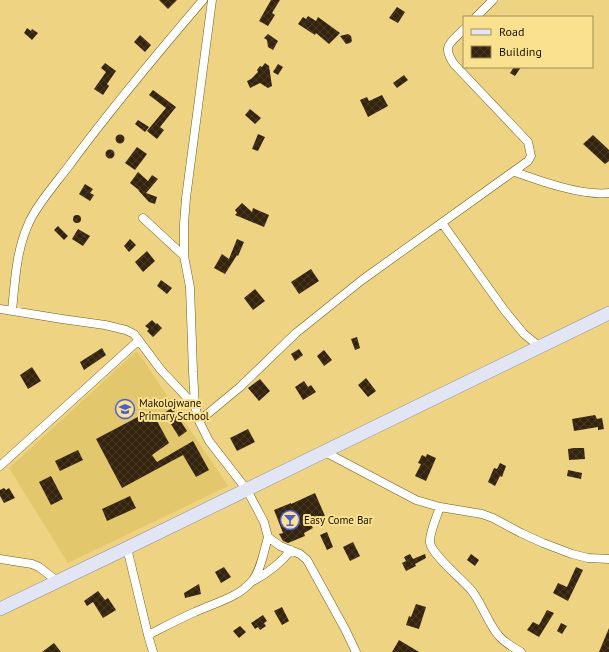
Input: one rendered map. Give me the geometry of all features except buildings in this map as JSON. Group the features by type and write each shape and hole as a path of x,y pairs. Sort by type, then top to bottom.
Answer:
{"main road":[{"path":"0,609 609,314"}],"street":[{"path":"12,311 17,257 22,238 29,222 42,202 110,112 203,0"},
{"path":"212,0 186,198 184,224 184,256 190,287 192,372 195,406 199,421 209,441 246,490 264,522 268,538 253,581"},
{"path":"477,16 493,0"},
{"path":"199,421 240,388 296,333 362,280 515,172 528,161 531,156 528,142 454,64 449,56 447,50 448,46 463,30"},
{"path":"515,172 560,187 596,193 609,193"},
{"path":"143,218 184,256"},
{"path":"442,223 505,311 524,334 540,347"},
{"path":"0,309 105,325 126,330 134,334 161,370 195,406"},
{"path":"0,466 138,341"},
{"path":"325,452 416,500 440,507 482,514 543,543 572,554 588,558 609,559"},
{"path":"440,507 430,537 430,544 446,565 472,592 499,636 514,648 522,652"},
{"path":"268,538 280,546 300,554 306,560 345,629 356,652"},
{"path":"127,548 153,652"},
{"path":"148,635 194,612 233,596 253,581 272,570 291,550"},
{"path":"0,559 32,564 58,581"}],"shaded area":[{"name":"Makolojwane Primary School","path":"137,351 228,486 68,563 9,468"}],"place":[{"name":"Makolojwane Primary School","path":"125,409"},
{"name":"Easy Come Bar","path":"290,520"}]}
